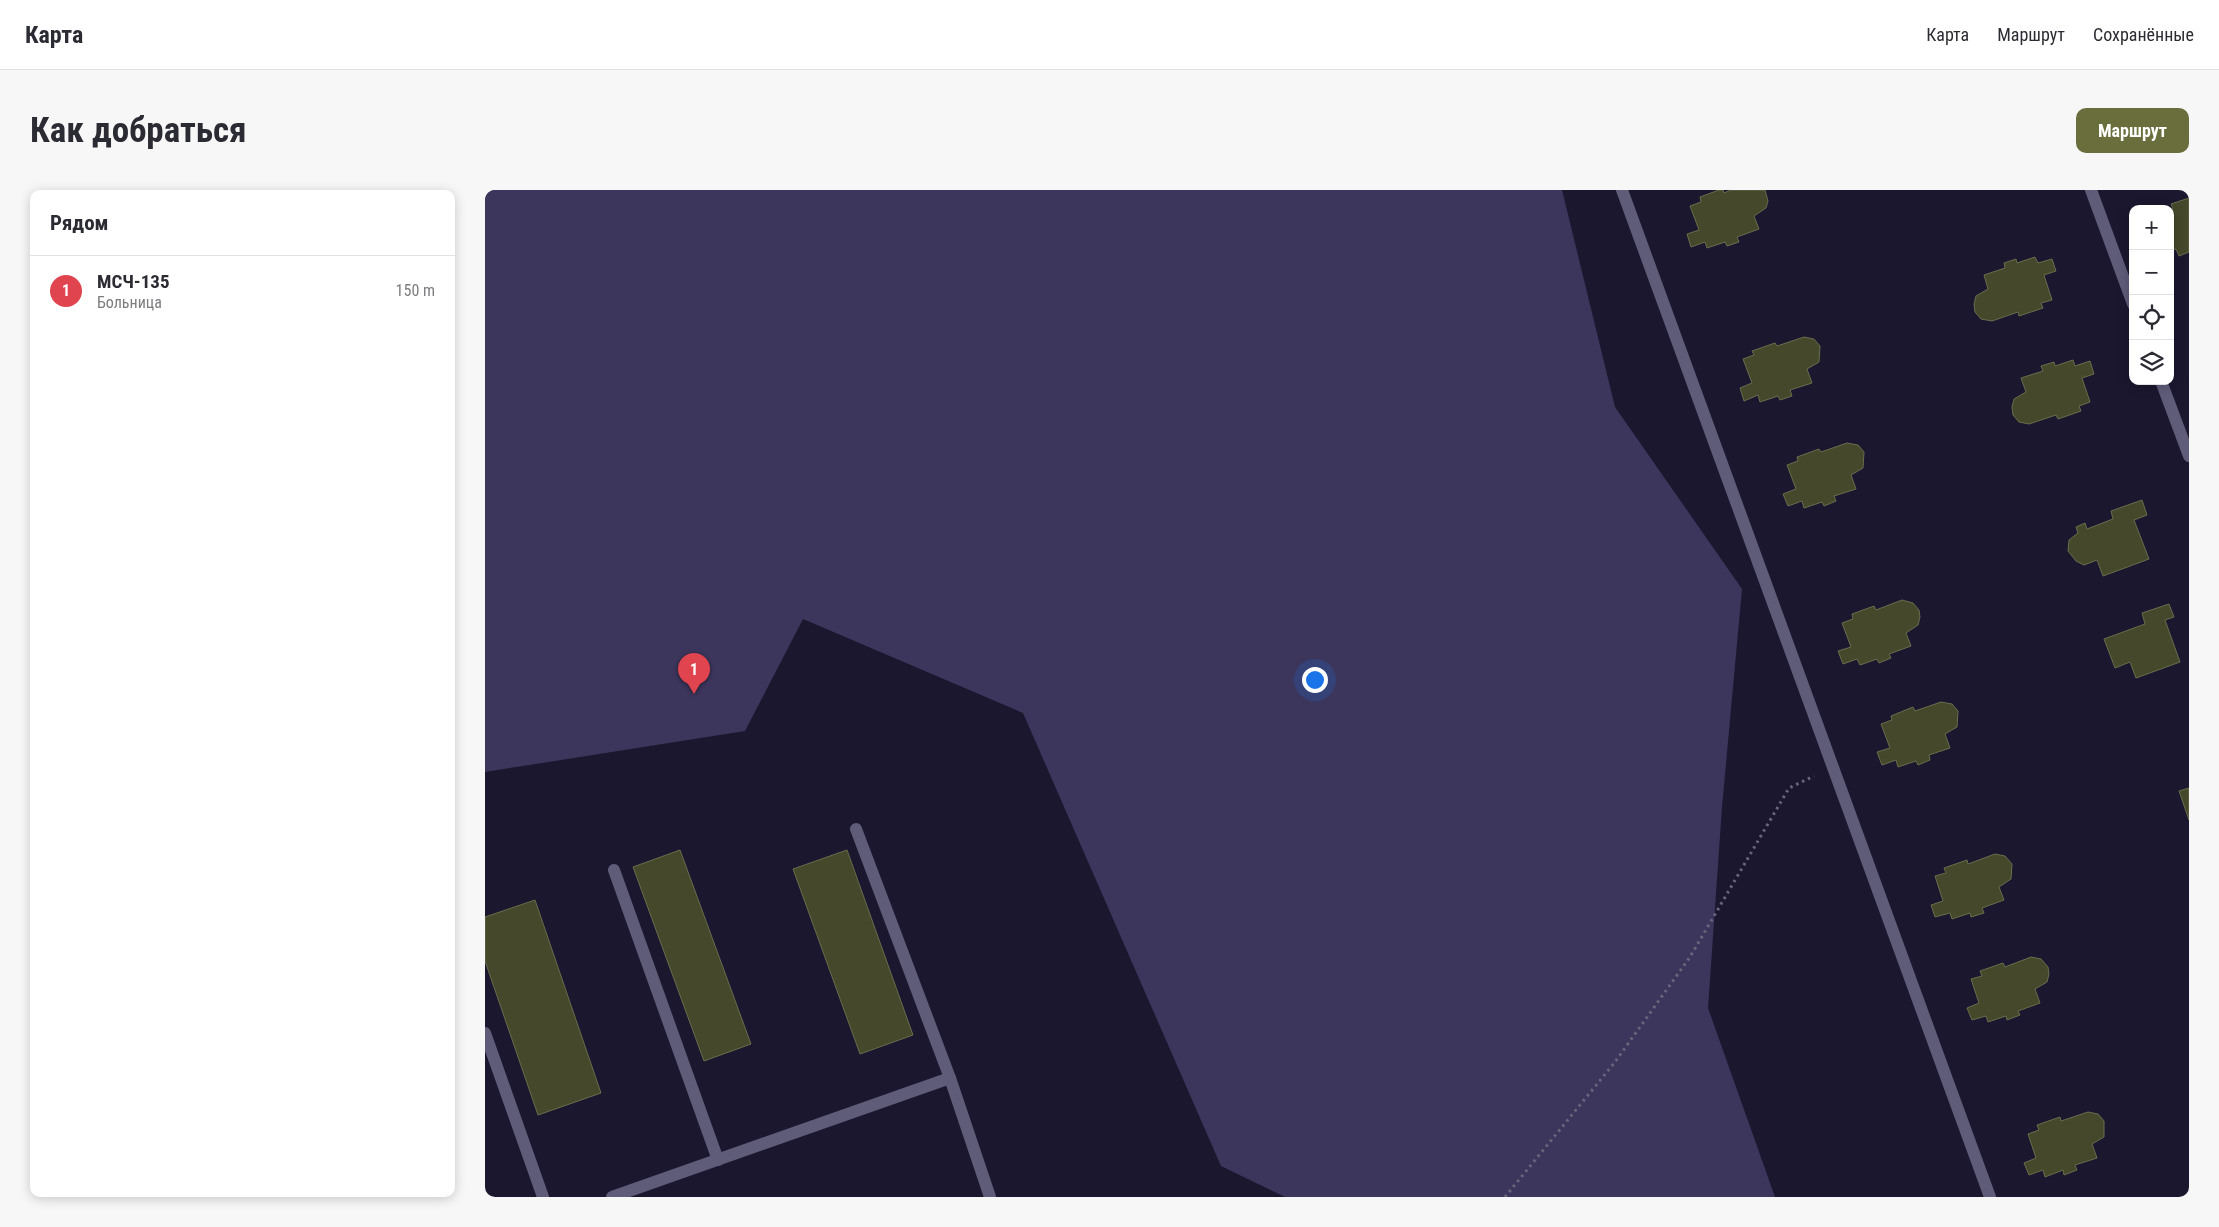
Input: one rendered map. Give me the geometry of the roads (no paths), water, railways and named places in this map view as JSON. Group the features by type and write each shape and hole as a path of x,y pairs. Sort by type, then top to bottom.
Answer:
{"lane":[{"path":"1622,190 1990,1197"},
{"path":"2091,190 2130,295"},
{"path":"2162,385 2189,456"},
{"path":"856,829 949,1078 990,1197"},
{"path":"614,870 718,1160"},
{"path":"485,1033 543,1197"},
{"path":"612,1197 949,1078"}],"place":[{"name":"МСЧ-135","path":"694,694"}]}
